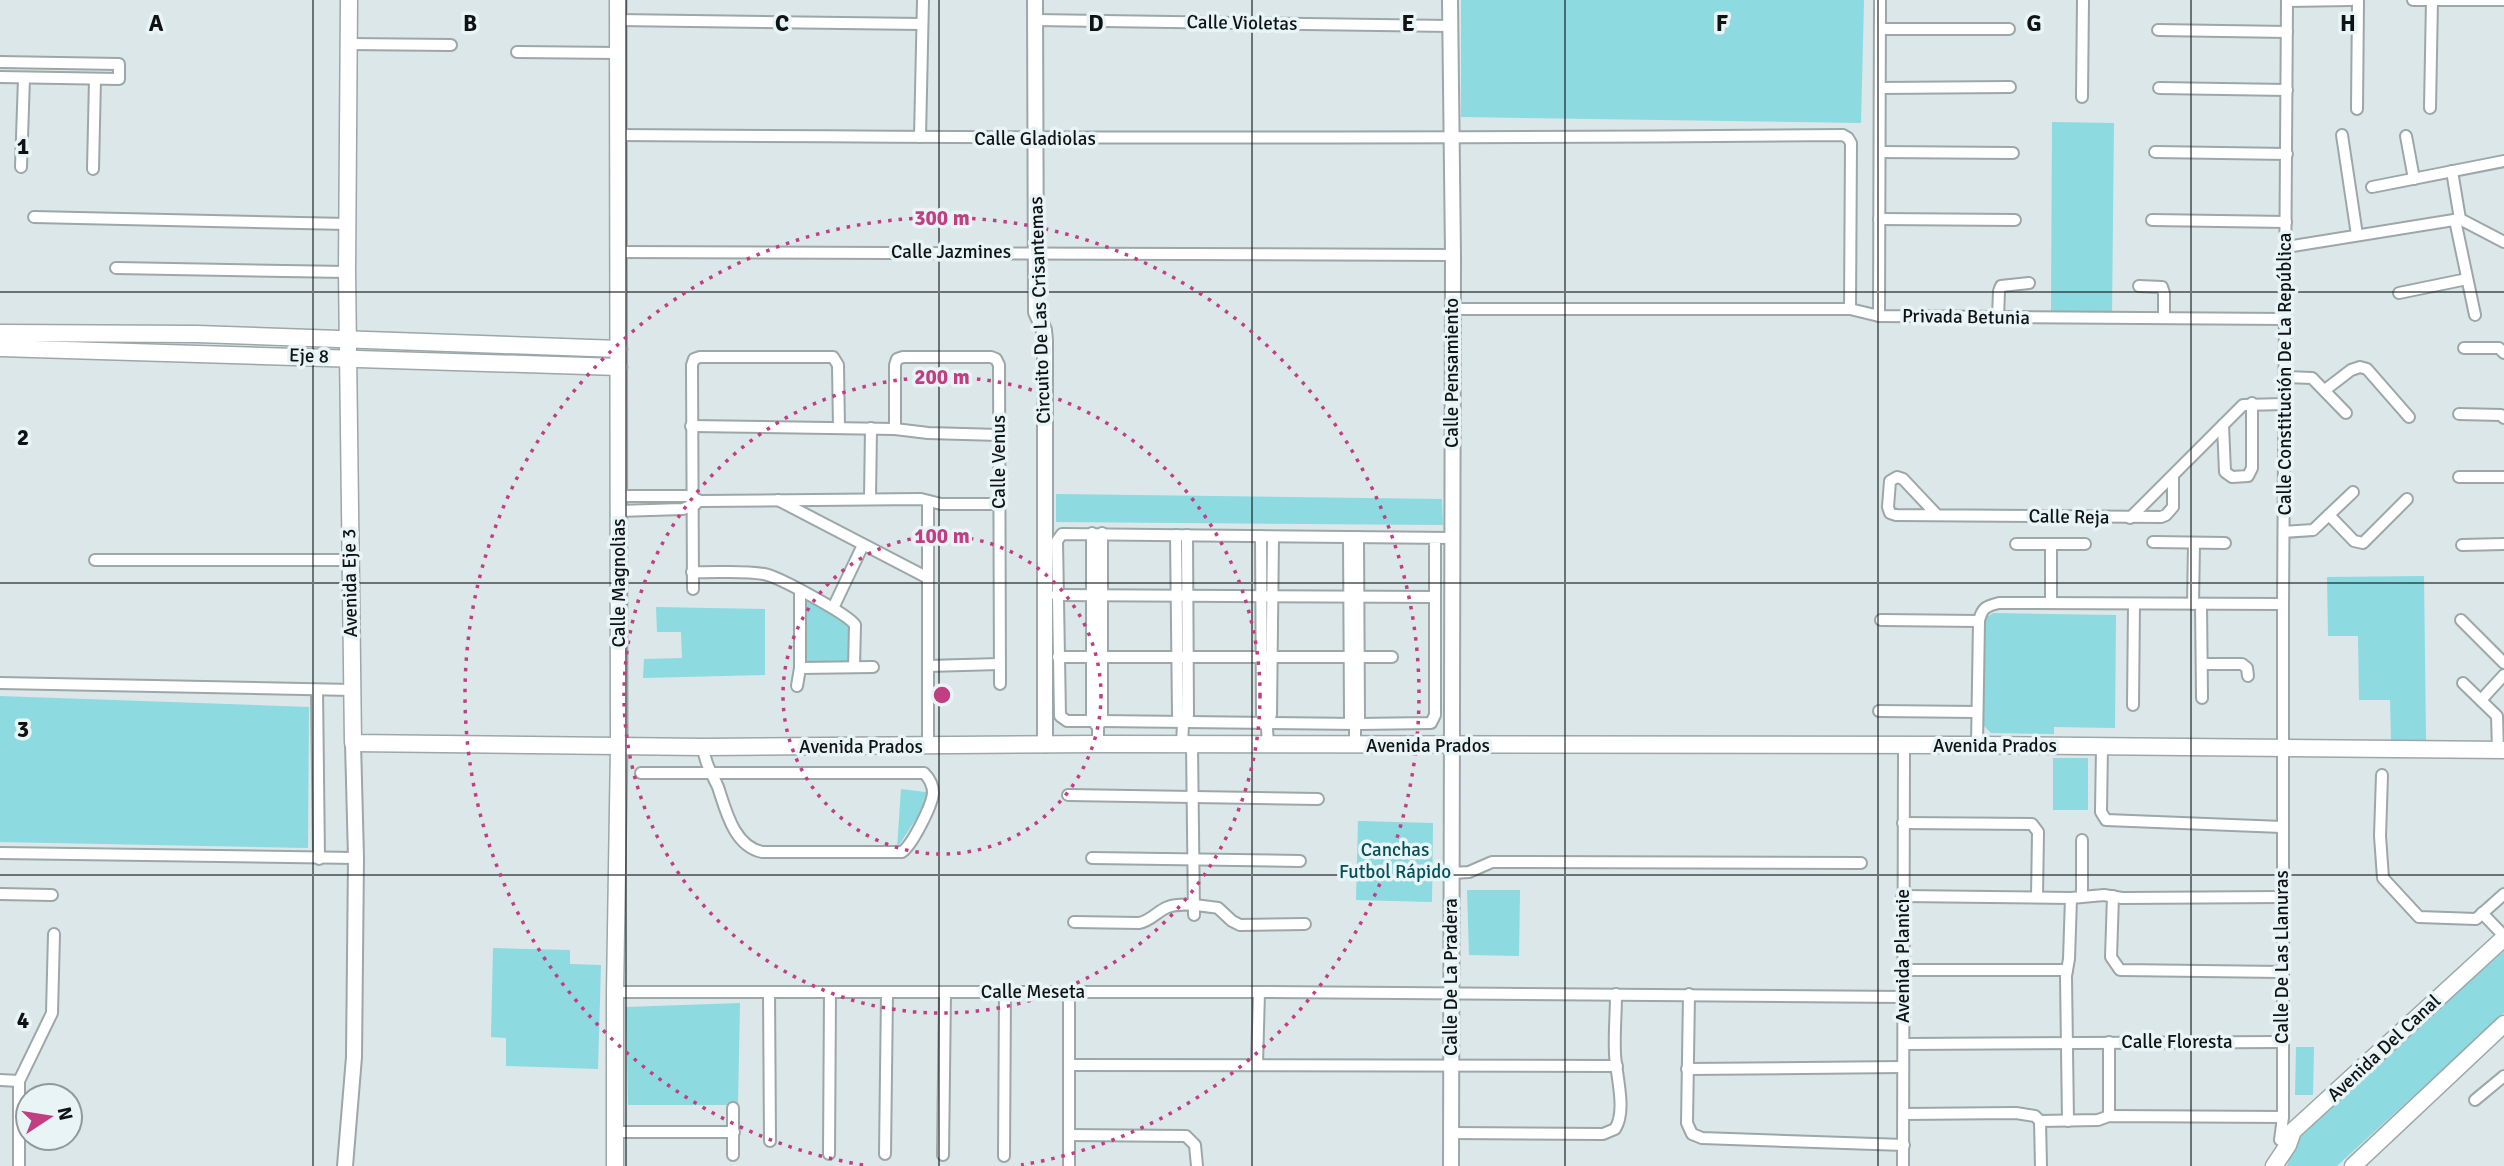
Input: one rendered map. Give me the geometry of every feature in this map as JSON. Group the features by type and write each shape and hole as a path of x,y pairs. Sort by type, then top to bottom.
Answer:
{"main road":[{"name":"Avenida Eje 3","path":"349,0 347,272 353,743"},
{"name":"Calle Magnolias","path":"615,1166 619,747 618,0"},
{"name":"Eje 8","path":"0,332 197,334 619,349"},
{"name":"Eje 8","path":"0,348 619,367"},
{"name":"Avenida Prados","path":"353,743 619,747 1098,744 2102,746 2501,750"},
{"name":"Avenida Del Canal","path":"2278,1163 2293,1131 2504,937"},
{"path":"2353,1166 2504,1024"}],"street":[{"path":"920,137 923,0"},
{"name":"Circuito De Las Crisantemas","path":"1035,0 1034,253 1036,312 1044,330 1045,341 1045,745"},
{"name":"Calle Pensamiento","path":"1450,0 1453,254 1452,746"},
{"name":"Privada Betunia","path":"1880,0 1878,316 2286,319"},
{"path":"2082,97 2083,0"},
{"path":"2287,0 2351,0"},
{"name":"Calle Constitución De La República","path":"2282,747 2287,0"},
{"path":"2357,109 2358,0"},
{"path":"2413,0 2504,0"},
{"path":"2430,108 2432,0"},
{"path":"618,20 922,24"},
{"name":"Calle Violetas","path":"1035,20 1450,26"},
{"path":"1880,29 2009,29"},
{"path":"2158,30 2287,32"},
{"path":"349,44 451,45"},
{"path":"517,52 618,53"},
{"path":"0,62 119,64 119,79 0,77"},
{"path":"21,167 24,78"},
{"path":"93,169 95,79"},
{"path":"1880,88 2010,87"},
{"path":"2159,88 2287,90"},
{"name":"Calle Gladiolas","path":"617,135 1035,139 1846,136 1851,143 1850,309"},
{"path":"2342,135 2357,235"},
{"path":"2406,136 2414,178"},
{"path":"1880,152 2013,153"},
{"path":"2155,152 2287,153"},
{"path":"2372,187 2504,161"},
{"path":"2452,171 2475,315"},
{"path":"34,217 347,224"},
{"path":"1878,219 2015,220"},
{"path":"2152,220 2286,222"},
{"path":"2286,247 2458,220 2504,242"},
{"name":"Calle Jazmines","path":"618,252 1453,254"},
{"path":"116,268 347,272"},
{"path":"2399,293 2468,279"},
{"path":"1998,317 1998,291 2001,286 2029,284"},
{"path":"2139,286 2162,287 2164,317"},
{"path":"1452,309 1850,309 1878,316"},
{"path":"2464,348 2499,348 2504,353"},
{"path":"693,589 695,501 691,426 692,365 697,358 836,359 839,428"},
{"name":"Calle Venus","path":"895,429 897,359 996,359 999,365 999,684"},
{"path":"2325,390 2351,370 2360,367 2367,369 2409,417"},
{"path":"2285,377 2310,377 2346,413"},
{"path":"2223,425 2225,472 2229,476 2248,476 2252,468 2252,403 2285,404"},
{"name":"Calle Reja","path":"1937,515 1903,479 1897,477 1889,483 1888,507 1891,513 1896,515 2130,518 2242,406 2252,403"},
{"path":"2459,414 2501,415 2504,418"},
{"path":"691,426 871,428 999,435"},
{"path":"870,498 871,428"},
{"path":"2130,518 2166,515 2173,506 2173,476"},
{"path":"2459,477 2504,477"},
{"path":"2284,532 2309,531 2353,492"},
{"path":"619,503 870,498 928,501 941,505 1000,504"},
{"path":"777,499 928,578"},
{"path":"2329,515 2354,541 2362,542 2407,499"},
{"path":"928,501 928,747"},
{"path":"1436,538 1435,719 1427,724 1097,723 1067,721 1060,716 1056,595 1058,538 1065,533 1452,538"},
{"path":"1097,533 1098,744"},
{"path":"1182,535 1183,722 1193,798 1193,910"},
{"path":"1261,536 1267,595"},
{"path":"1268,745 1267,595 1273,537"},
{"path":"1353,537 1355,745"},
{"path":"2153,542 2225,543"},
{"path":"2194,543 2202,698"},
{"path":"2016,544 2085,544"},
{"path":"2051,544 2051,603"},
{"path":"2462,545 2504,544"},
{"path":"832,608 863,545"},
{"path":"95,560 350,560"},
{"path":"692,572 764,574 832,608 855,625 854,667"},
{"path":"797,687 800,668 800,591"},
{"path":"1056,595 1436,597"},
{"path":"2133,705 2134,604"},
{"path":"1977,746 1979,621 1982,609 1990,605 2283,604"},
{"path":"1881,620 1979,621"},
{"path":"2461,620 2504,663"},
{"path":"1058,657 1392,657"},
{"path":"928,666 999,664"},
{"path":"2202,664 2242,664 2247,668 2248,676"},
{"path":"800,668 873,667"},
{"path":"2481,700 2504,675"},
{"path":"0,683 352,690"},
{"path":"2463,683 2497,716 2501,750"},
{"path":"317,690 319,859"},
{"path":"1879,711 1977,712"},
{"name":"Avenida Eje 3","path":"345,1166 354,1057 356,858 353,743"},
{"name":"Calle De La Pradera","path":"1451,1166 1452,746"},
{"path":"2102,746 2101,812 2106,820 2282,827"},
{"path":"641,774 711,775 919,773 930,780 933,796 910,845 902,852 762,852 752,849 736,832 711,775 705,761 703,747"},
{"name":"Avenida Planicie","path":"1903,1166 1904,747"},
{"name":"Calle De Las Llanuras","path":"2278,1163 2283,1117 2282,747"},
{"path":"2382,775 2383,877 2419,917 2476,919 2504,894"},
{"path":"1068,795 1318,799"},
{"path":"1903,822 2032,824 2038,832 2037,897"},
{"path":"2068,1121 2067,970 2082,840"},
{"path":"0,853 356,858"},
{"path":"1092,858 1300,860"},
{"path":"1452,873 1476,870 1492,862 1860,863"},
{"path":"0,894 52,895"},
{"path":"1902,896 2282,897"},
{"path":"2113,896 2111,957 2120,970 2282,972"},
{"path":"1074,922 1139,923 1168,907 1193,910 1218,908 1240,925 1305,924"},
{"path":"2482,914 2504,937"},
{"path":"19,1166 19,1081 52,1013 54,934"},
{"path":"1903,970 2067,970"},
{"name":"Calle Meseta","path":"615,992 1259,992 1903,997"},
{"path":"769,992 770,1141"},
{"path":"829,1154 830,992"},
{"path":"1069,992 1069,1166"},
{"path":"1257,1065 1259,992"},
{"path":"885,1154 887,993"},
{"path":"943,1155 945,993"},
{"path":"1004,1156 1005,993"},
{"path":"1451,1133 1603,1134 1615,1129 1619,1118 1616,994"},
{"path":"1689,995 1687,1123 1692,1134 1702,1138 1903,1145"},
{"path":"1904,1044 2109,1042"},
{"name":"Calle Floresta","path":"2109,1116 2109,1042 2282,1042"},
{"path":"1069,1065 1617,1066"},
{"path":"1687,1069 1903,1067"},
{"path":"2475,1100 2504,1076"},
{"path":"0,1080 19,1081"},
{"path":"733,1108 733,1155"},
{"path":"1904,1115 2016,1113 2035,1116 2040,1121 2041,1166"},
{"path":"2040,1121 2103,1120 2109,1116 2283,1117"},
{"path":"615,1132 734,1132"},
{"path":"1069,1135 1186,1136 1195,1145 1196,1166"}],"green space":[{"path":"1461,0 1864,0 1861,123 1461,117"},
{"path":"2052,122 2114,123 2112,314 2051,313"},
{"path":"1056,494 1442,499 1443,525 1056,522"},
{"path":"2424,576 2426,741 2391,741 2390,700 2359,700 2358,636 2328,636 2327,577"},
{"path":"796,595 859,619 859,665 801,667"},
{"path":"656,607 765,609 765,675 643,678 644,659 682,658 681,632 657,632"},
{"path":"1993,613 2116,615 2115,728 2054,727 2054,734 1991,733 1983,725 1984,619"},
{"path":"0,696 309,707 308,848 0,842"},
{"path":"2053,758 2088,758 2088,810 2053,810"},
{"path":"901,789 933,793 897,848"},
{"name":"Canchas Futbol Rápido","path":"1358,821 1433,823 1432,902 1356,900"},
{"path":"1467,890 1520,890 1519,956 1469,955"},
{"path":"493,948 570,950 570,964 601,965 598,1069 506,1066 506,1038 491,1037"},
{"path":"2504,951 2504,1013 2337,1166 2287,1166 2299,1132"},
{"path":"740,1003 738,1105 628,1105 626,1007"},
{"path":"2296,1047 2314,1047 2313,1095 2295,1095"}]}
